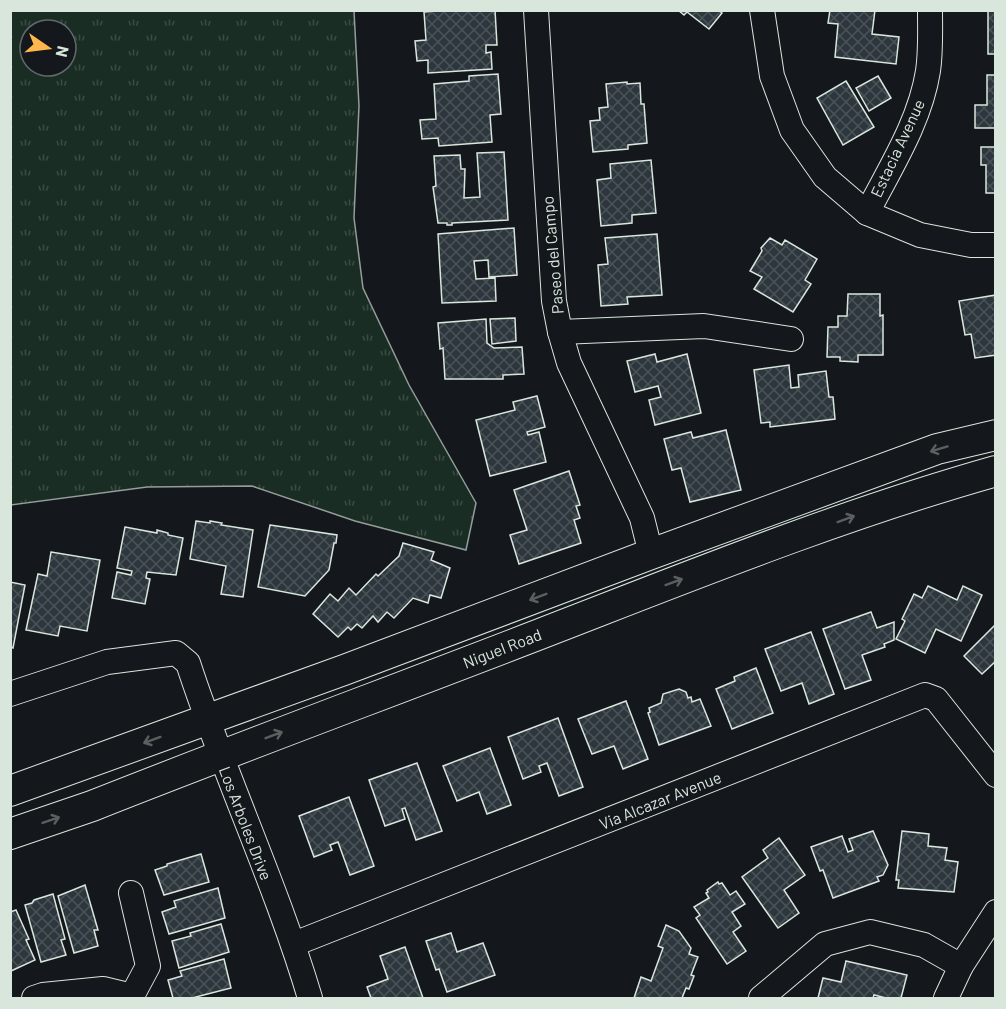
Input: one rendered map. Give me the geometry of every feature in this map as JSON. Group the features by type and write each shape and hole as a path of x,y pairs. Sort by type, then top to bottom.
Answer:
{"main road":[{"path":"10,790 344,670 937,449 996,435"},
{"name":"Niguel Road","path":"10,834 92,806 790,539 920,492 996,471"},
{"path":"651,554 674,560 689,559 768,531 780,532 790,539"},
{"path":"522,641 528,628 540,618 642,577 650,568 651,554"}],"street":[{"name":"Paseo del Campo","path":"536,10 554,301 560,332 569,363 642,518 651,554"},
{"path":"762,10 772,76 792,130 825,177 867,213 920,235 971,245 996,245"},
{"name":"Estacia Avenue","path":"867,213 907,135 922,95 928,71 930,10"},
{"path":"560,332 704,326 791,339"},
{"name":"Los Arboles Drive","path":"10,694 108,662 176,653 189,663 220,756 294,944 310,999"},
{"name":"Via Alcazar Avenue","path":"294,944 925,695 936,699 996,775"},
{"path":"34,999 43,995 102,988 133,997 148,966 131,893"},
{"path":"946,999 960,966 996,912"},
{"path":"761,999 825,944 870,932 924,945 960,966"}],"green space":[{"path":"10,11 354,11 359,106 354,218 363,288 409,385 476,503 466,550 355,521 252,486 147,487 11,505"}],"building":[{"path":"495,10 497,45 486,45 486,53 491,52 492,69 428,73 428,60 417,61 415,41 426,40 424,12"},
{"path":"678,10 719,10 722,13 709,29 687,12 684,15"},
{"path":"830,10 875,10 872,34 899,37 896,64 835,57 838,24 828,23"},
{"path":"988,10 996,10 996,54 988,54"},
{"path":"498,74 501,114 490,115 492,142 439,146 438,138 422,139 420,120 436,119 434,84 469,81 469,76"},
{"path":"987,75 996,75 996,128 975,128 975,105 987,105"},
{"path":"878,76 891,98 869,111 856,88"},
{"path":"846,81 874,127 843,145 817,98"},
{"path":"627,82 627,84 640,83 647,143 628,145 628,149 593,152 590,121 600,120 599,108 608,107 606,84"},
{"path":"981,147 996,147 996,193 986,193 986,165 981,165"},
{"path":"504,152 508,220 452,223 452,225 438,223 433,187 436,186 434,156 460,155 461,169 465,169 464,198 480,197 477,153"},
{"path":"651,160 656,213 632,215 632,223 601,226 597,180 611,178 610,164"},
{"path":"514,228 517,275 489,277 488,260 474,261 476,279 495,278 496,301 442,303 438,234"},
{"path":"657,234 662,295 627,297 628,304 601,306 598,265 608,264 605,238"},
{"path":"770,238 782,245 785,240 817,259 805,280 811,284 793,312 754,289 762,277 750,271 762,251 761,248"},
{"path":"848,294 880,294 880,316 883,315 883,355 858,355 858,362 840,361 840,357 827,357 828,327 838,327 838,316 847,316"},
{"path":"996,295 996,355 975,358 971,334 965,335 959,301"},
{"path":"515,318 516,341 492,344 490,319"},
{"path":"486,319 487,343 494,348 522,347 524,374 503,375 503,379 445,379 443,348 440,349 438,323"},
{"path":"655,354 657,362 687,354 701,413 655,425 649,400 661,397 658,386 635,392 627,361"},
{"path":"789,365 791,388 799,387 798,375 826,371 829,397 833,397 835,419 770,427 770,422 761,423 754,370"},
{"path":"537,396 545,427 527,432 528,435 539,432 546,462 490,476 476,420 515,410 513,402"},
{"path":"726,430 741,490 690,502 681,468 672,470 664,439 691,432 693,438"},
{"path":"569,471 580,505 576,506 580,518 574,520 581,543 519,564 510,535 527,530 514,490"},
{"path":"196,521 210,523 210,521 253,530 243,597 221,594 226,566 190,559"},
{"path":"270,525 337,535 329,570 305,596 258,587"},
{"path":"125,527 157,533 157,530 183,538 176,575 147,572 146,578 150,579 145,604 112,598 117,572 131,575 132,571 117,568"},
{"path":"403,543 434,552 431,560 450,568 441,598 430,595 428,603 413,598 394,618 387,612 378,622 373,616 362,628 357,624 351,630 348,627 338,637 313,614 330,594 338,601 349,588 356,595 376,574 378,576 399,556"},
{"path":"51,552 100,560 87,631 60,626 58,636 26,630 38,574 47,576"},
{"path":"10,582 25,585 13,648 10,647"},
{"path":"928,586 957,600 963,586 982,595 961,641 936,629 925,653 896,639 905,621 902,619 914,594 922,598"},
{"path":"871,612 877,628 894,622 894,640 884,644 885,647 862,655 871,680 845,689 823,629"},
{"path":"996,624 996,661 982,674 964,656"},
{"path":"811,632 834,694 809,704 802,683 781,691 765,649"},
{"path":"756,668 773,713 732,729 716,689 735,681 734,677"},
{"path":"679,689 686,692 688,698 691,697 692,702 700,699 711,726 659,745 648,713 649,708 661,703 663,694"},
{"path":"626,701 648,759 623,769 614,746 592,754 578,719"},
{"path":"558,718 583,787 559,796 547,763 539,766 541,772 523,779 508,737"},
{"path":"490,748 511,805 487,814 479,792 457,801 443,766"},
{"path":"417,763 442,831 416,840 405,808 402,809 405,819 385,826 369,780"},
{"path":"349,797 374,866 350,875 338,842 330,845 332,850 314,857 299,816"},
{"path":"873,831 888,865 883,875 877,877 879,881 833,898 823,870 820,871 811,847 842,836 848,852 853,850 849,839"},
{"path":"902,831 929,834 928,846 947,848 945,860 958,862 954,892 898,888 899,880 896,880"},
{"path":"779,838 805,875 784,890 799,913 778,928 742,877 768,858 763,850"},
{"path":"201,854 209,882 164,895 155,870"},
{"path":"718,882 722,883 730,895 736,891 745,904 732,912 741,926 733,932 746,951 727,964 696,918 700,915 694,907 709,898 707,890"},
{"path":"85,885 98,930 94,930 98,946 74,953 58,896"},
{"path":"218,888 225,918 169,934 162,912 176,907 174,901"},
{"path":"53,894 65,939 61,940 66,955 41,962 25,905"},
{"path":"16,910 29,939 26,940 35,960 11,971 10,912"},
{"path":"221,924 229,952 179,968 172,941"},
{"path":"666,925 679,931 691,948 689,954 698,957 691,975 694,976 689,989 686,988 682,998 634,998 641,977 651,981 663,948 658,946"},
{"path":"451,933 457,952 483,943 495,975 447,992 426,941"},
{"path":"405,947 423,998 371,998 367,987 388,979 380,956"},
{"path":"224,959 231,988 192,998 173,998 168,980 182,976 180,971"},
{"path":"846,961 907,975 901,998 874,995 873,998 818,998 823,978 841,982"}]}
